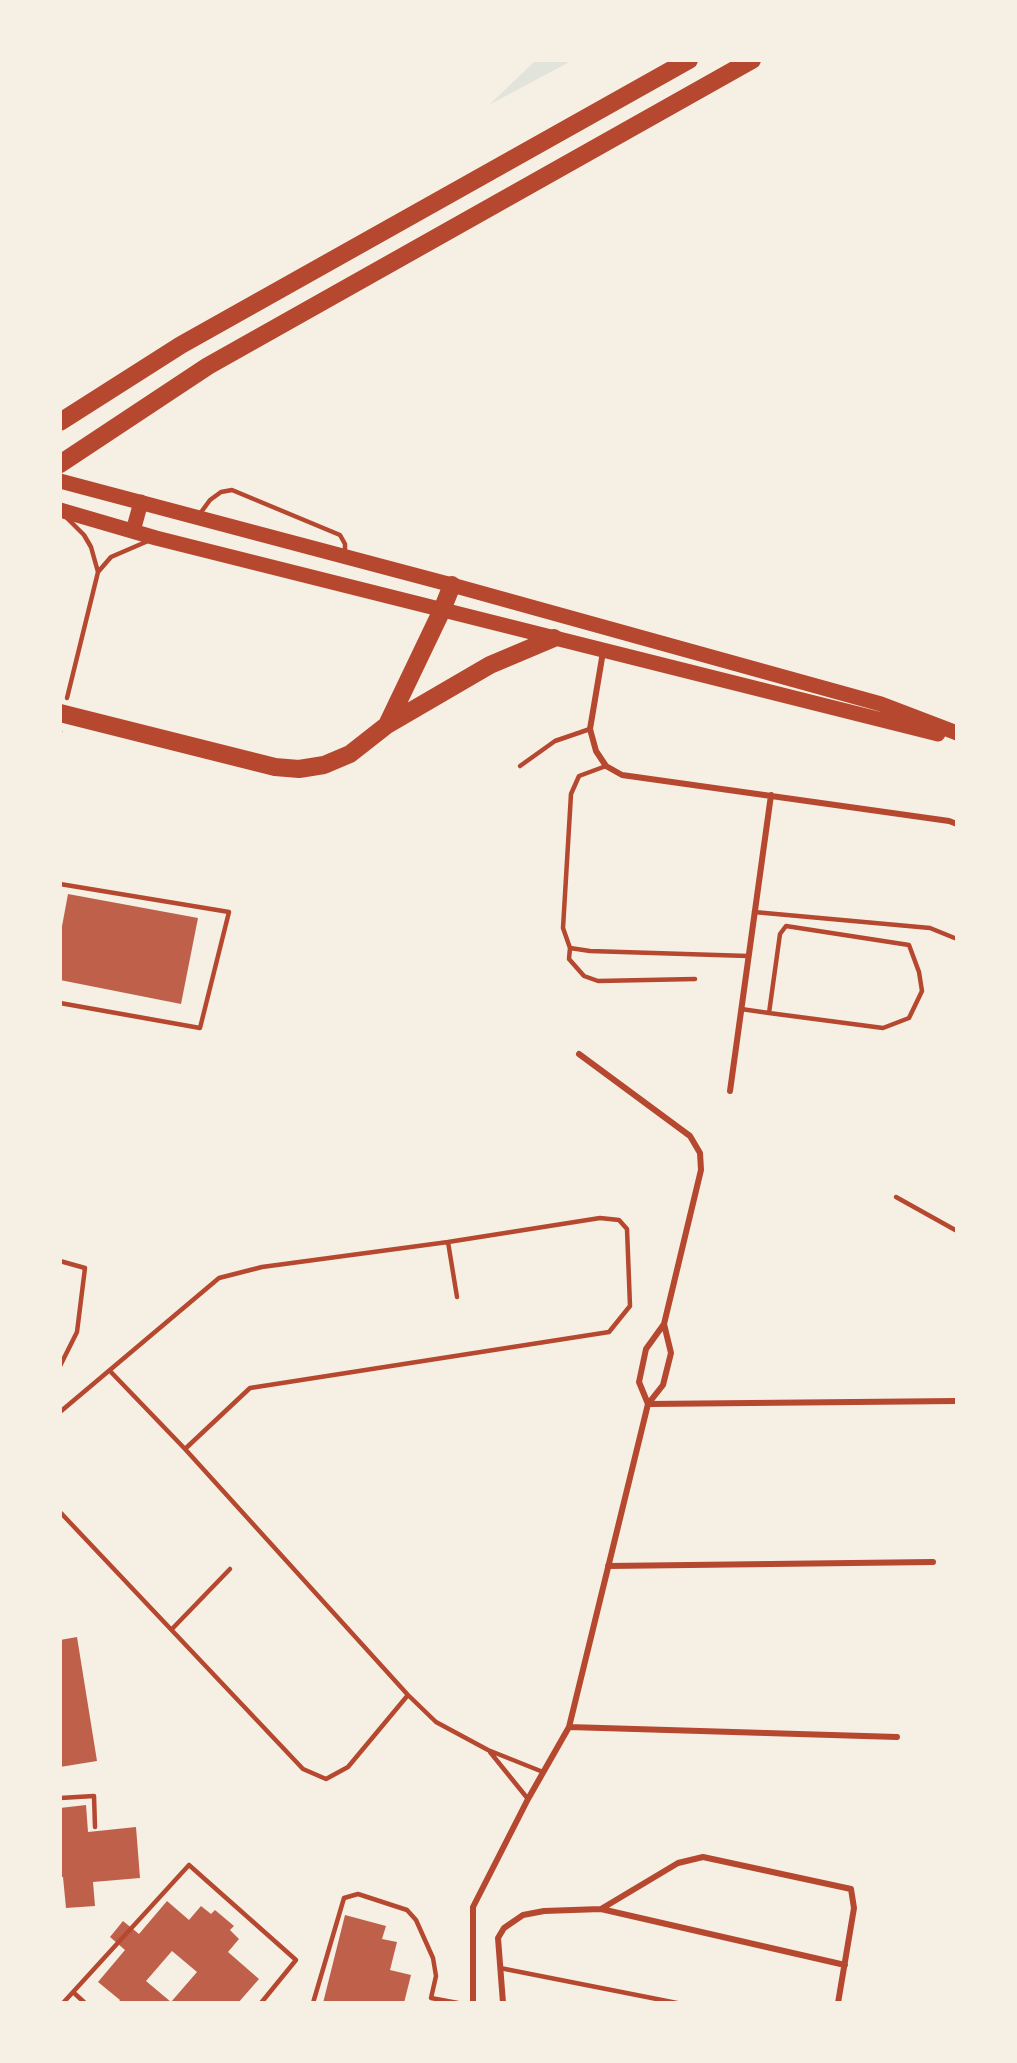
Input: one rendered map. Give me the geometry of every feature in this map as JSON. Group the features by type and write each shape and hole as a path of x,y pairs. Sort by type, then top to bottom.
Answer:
{"highway":[{"path":"60,422 182,345 689,60"},
{"path":"60,464 208,366 752,60"},
{"path":"387,724 452,585"},
{"path":"64,705 275,767 299,769 324,765 350,754 387,724 490,665 554,638"}],"main road":[{"path":"60,480 452,585 881,704 957,733"},
{"path":"133,531 141,502"},
{"path":"60,511 156,538 603,652 957,739"}],"street":[{"path":"603,652 590,729 596,751 606,766 622,775 949,821 957,824"},
{"path":"730,1091 771,795"},
{"path":"579,1054 690,1136 700,1153 701,1170 664,1324 646,1349 639,1382 648,1404"},
{"path":"473,2003 473,1907 528,1799 569,1727 648,1404 663,1385 670,1353 664,1324"},
{"path":"648,1404 957,1401"},
{"path":"608,1566 933,1562"},
{"path":"569,1727 897,1737"},
{"path":"601,1909 678,1863 703,1857 851,1889 854,1908 838,2003"},
{"path":"503,2003 498,1938 504,1928 523,1915 544,1911 601,1909 844,1965"}],"lane":[{"path":"198,518 210,500 220,492 232,490 340,535 345,544 345,557"},
{"path":"60,511 84,535 98,572"},
{"path":"64,705 98,572 111,557 156,538"},
{"path":"520,766 555,741 590,729"},
{"path":"606,766 579,776 571,794 563,928 570,948 569,959 584,976 598,981 695,979"},
{"path":"60,884 229,912 200,1028 60,1003"},
{"path":"754,912 930,928 957,939"},
{"path":"741,1009 883,1028 909,1018 922,991 919,972 909,945 786,926 780,934 769,1012"},
{"path":"570,948 590,951 748,956"},
{"path":"896,1197 957,1231"},
{"path":"60,1412 219,1278 262,1268 600,1218 619,1220 627,1229 630,1306 609,1332 250,1388 186,1449"},
{"path":"448,1242 457,1297"},
{"path":"60,1261 85,1268 77,1332 60,1366"},
{"path":"111,1371 186,1449 408,1695 436,1722 488,1750 543,1772"},
{"path":"60,1512 303,1769 326,1779 348,1767 408,1695"},
{"path":"172,1629 230,1569"},
{"path":"488,1750 528,1799"},
{"path":"60,1798 94,1796 95,1827"},
{"path":"63,2003 189,1865 296,1960 261,2003"},
{"path":"313,2003 344,1898 358,1894 407,1910 416,1920 433,1958 436,1976 430,2001 458,2003"},
{"path":"500,1968 677,2003"},
{"path":"73,1992 85,2003"}],"shaded area":[{"path":"536,60 573,60 489,105"}],"building":[{"path":"68,894 198,918 181,1004 60,980 60,937"},
{"path":"77,1637 97,1761 60,1767 60,1640"},
{"path":"86,1805 88,1832 136,1827 140,1878 93,1882 95,1906 66,1908 63,1877 60,1877 60,1808"},
{"path":"167,1901 189,1920 201,1906 211,1914 215,1910 234,1926 230,1930 239,1939 228,1952 259,1979 238,2003 118,2003 120,2000 98,1982 125,1950 110,1937 123,1921 139,1934","holes":["172,1951 197,1972 171,2002 146,1981"]},
{"path":"345,1915 386,1926 382,1939 397,1942 390,1970 411,1975 404,2003 323,2003"}]}
